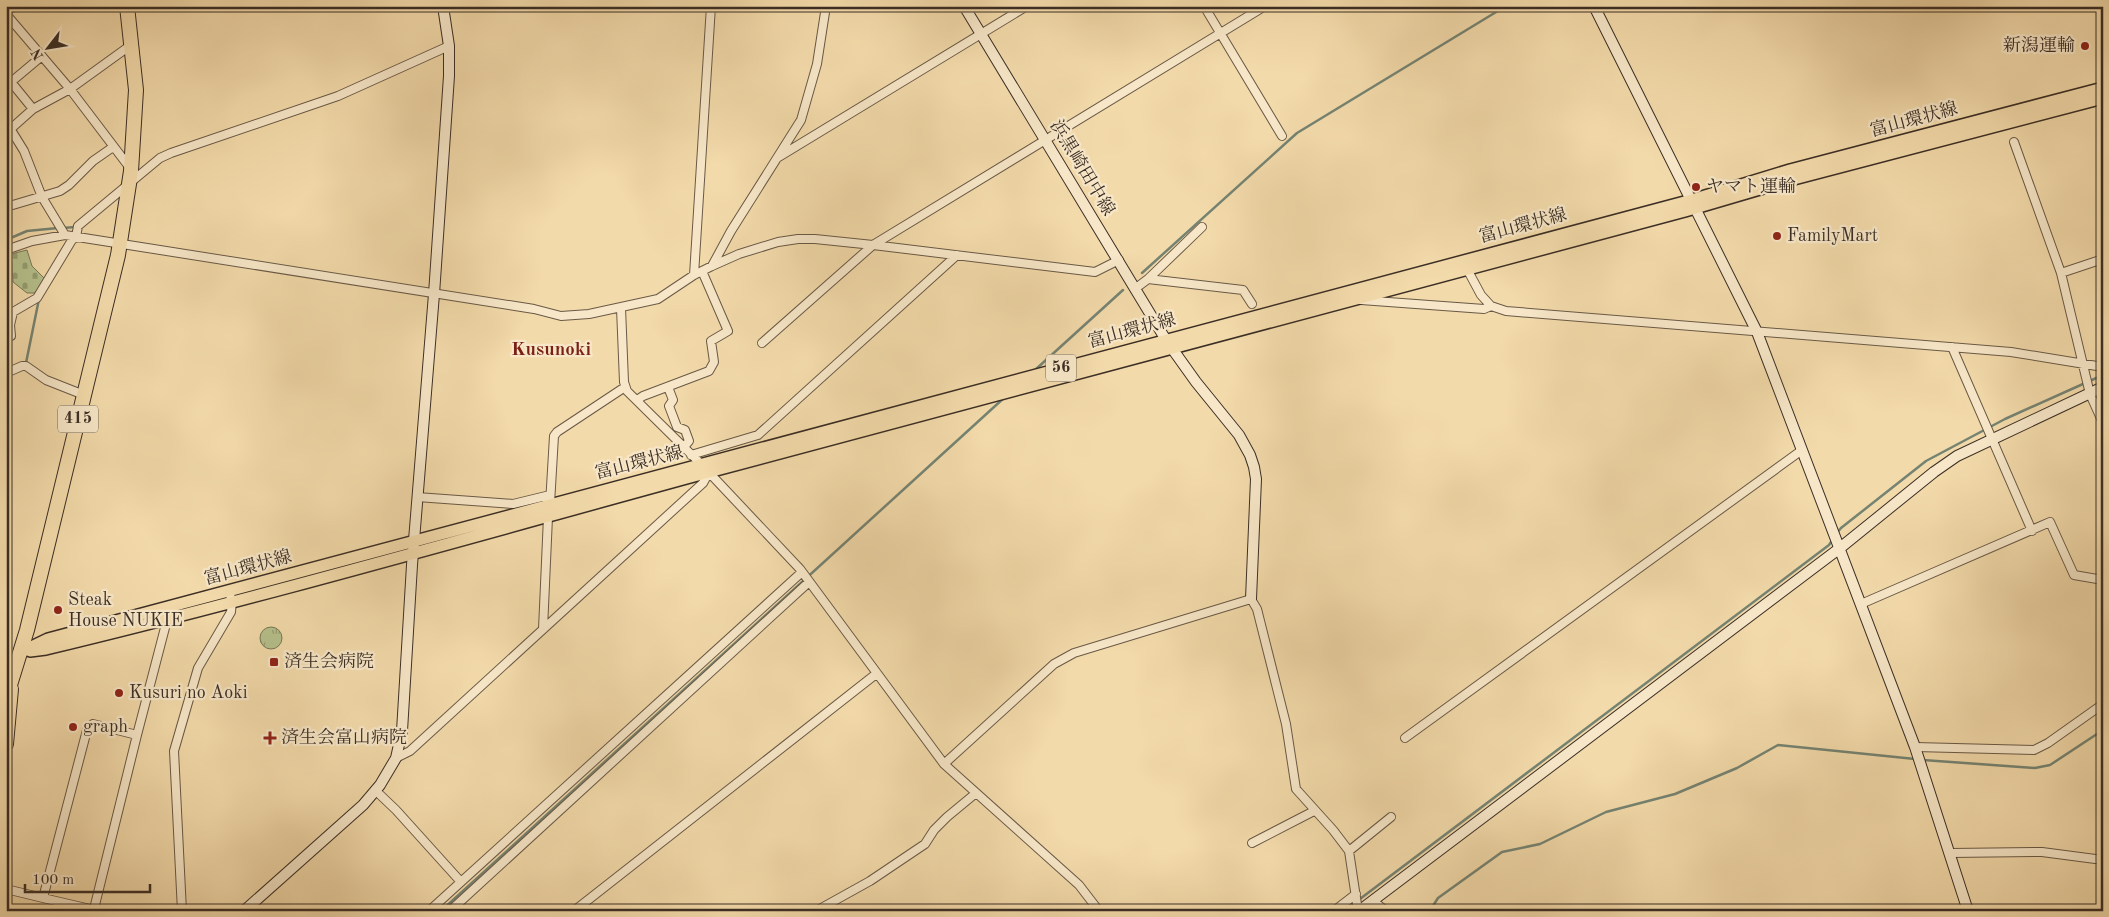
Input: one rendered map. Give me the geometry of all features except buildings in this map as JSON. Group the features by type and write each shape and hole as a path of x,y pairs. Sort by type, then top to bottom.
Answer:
{"highway":[{"name":"415","path":"6,698 21,652 120,243 130,177 136,90 127,6"},
{"path":"6,656 21,652"},
{"name":"415","path":"6,744 11,683"}],"main road":[{"name":"富山環状線","path":"1169,344 1354,300 1468,269 1694,204 1790,170 2103,88"},
{"name":"富山環状線","path":"21,652 48,639 413,554 548,517 705,469 1694,204 2103,98"},
{"name":"富山環状線","path":"21,652 46,649 166,620 230,596 550,500 705,469"}],"street":[{"path":"18,6 6,12 70,90 113,147 130,177"},
{"path":"244,911 363,805 396,758 402,731 413,554 449,76 449,46 443,6"},
{"path":"694,275 711,6"},
{"path":"712,266 731,231 801,120 810,94 817,64 826,6"},
{"name":"浜黒崎田中線","path":"964,6 1169,344 1239,435 1250,455 1256,479 1250,599"},
{"path":"778,158 1027,6"},
{"path":"1204,6 1282,136"},
{"path":"762,343 873,246 1265,6"},
{"path":"1594,6 1757,332 1915,747 1968,911"},
{"path":"65,235 42,197 24,151 9,131 33,109 70,90 132,45"},
{"path":"6,338 11,336 10,325 13,312 37,298 72,240 76,237 78,226 130,177 171,153 338,96 449,46"},
{"path":"33,109 10,82 42,56"},
{"path":"2014,142 2061,273 2090,394 2103,423"},
{"path":"6,207 60,191 69,185 93,161 113,147"},
{"path":"1136,288 1148,279 1202,227"},
{"path":"6,250 32,241 65,235 534,309 561,316 621,308 658,300 694,275 712,266 739,254 778,242 815,239 1096,272 1119,260"},
{"path":"691,454 758,436 957,255"},
{"path":"2061,273 2103,259"},
{"path":"1468,269 1481,296 1491,306 1506,311 2011,352 2103,367"},
{"path":"637,400 709,371 714,362 711,341 728,331 702,271"},
{"path":"1148,279 1243,290 1252,304"},
{"path":"1354,300 1484,309 1491,306"},
{"path":"621,308 625,387 802,572 944,764 1079,885 1099,911"},
{"path":"1952,347 2032,531"},
{"path":"6,373 26,366 46,380 84,395"},
{"path":"418,497 513,504 550,500 554,436 557,432 625,387"},
{"path":"668,387 674,400 669,406 677,427 685,430 689,441 684,447"},
{"path":"944,764 1054,664 1074,653 1250,599 1257,608 1286,724 1296,789 1349,851 1359,911 1840,548 1934,472 1958,456 2103,388"},
{"path":"1405,738 1802,450"},
{"path":"396,758 410,751 703,483 705,469"},
{"path":"543,629 548,517"},
{"path":"1861,604 2050,522 2074,575 2103,580"},
{"path":"429,911 802,572"},
{"path":"450,911 809,582"},
{"path":"182,911 174,751 198,668 230,612 230,596"},
{"path":"6,889 97,910 166,620"},
{"path":"574,911 876,674"},
{"path":"1915,747 2034,750 2048,743 2103,704"},
{"path":"43,898 87,730 93,724 138,734"},
{"path":"375,790 396,810 461,882"},
{"path":"562,790 571,800"},
{"path":"816,911 885,872 925,844 934,830 947,817 976,793"},
{"path":"1252,843 1314,811"},
{"path":"1349,851 1391,817"},
{"path":"1950,853 2042,852 2103,860"},
{"path":"1334,911 1356,894"},
{"path":"1373,901 1386,911"}],"green space":[{"path":"27,250 32,266 45,279 39,293 27,293 13,282 11,254"},
{"path":"271,627 279,630 282,638 279,646 271,649 263,646 260,638 263,630"}],"waterway":[{"path":"1142,273 1297,133 1506,6"},
{"path":"63,228 75,227"},
{"path":"6,240 27,231 58,228"},
{"path":"1035,370 1123,290"},
{"path":"26,363 39,299"},
{"path":"1837,533 1926,461 2005,419 2103,375"},
{"path":"441,911 1005,397"},
{"path":"1344,911 1829,545 1833,539"},
{"path":"1923,760 2035,768 2050,765 2103,730"},
{"path":"1432,911 1431,909 1438,898 1502,852 1540,844 1606,812 1675,794 1737,768 1778,745 1915,759"}],"place":[{"name":"新潟運輸","path":"2085,46"},
{"name":"ヤマト運輸","path":"1696,187"},
{"name":"FamilyMart","path":"1777,236"},
{"name":"Steak House NUKIE","path":"58,610"},
{"name":"済生会病院","path":"274,662"},
{"name":"Kusuri no Aoki","path":"119,693"},
{"name":"graph","path":"73,727"},
{"name":"済生会富山病院","path":"270,738"}],"district":[{"name":"Kusunoki","path":"551,350"}]}
